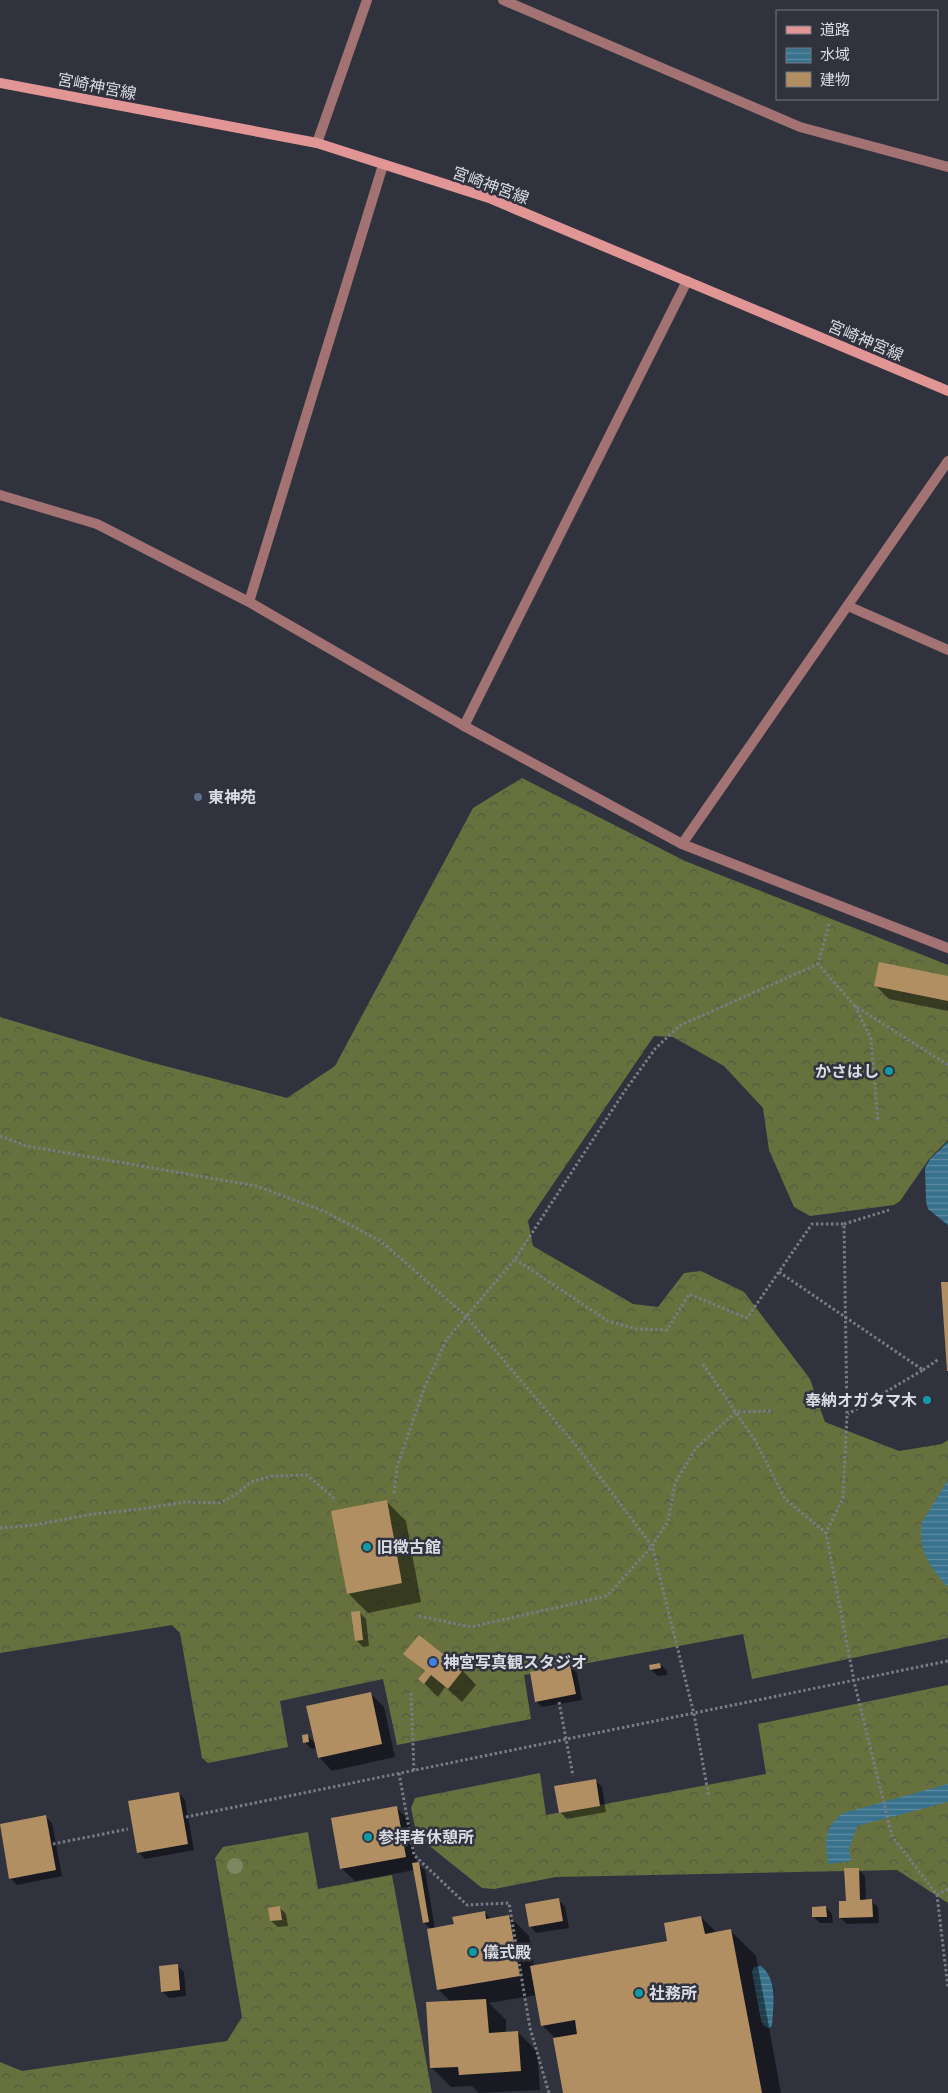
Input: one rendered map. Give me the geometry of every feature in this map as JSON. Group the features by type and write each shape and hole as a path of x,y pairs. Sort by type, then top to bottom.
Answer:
{"main road":[{"name":"宮崎神宮線","path":"0,83 317,142 488,198 948,391"}],"street":[{"path":"317,142 367,0"},
{"path":"503,0 800,127 948,166"},
{"path":"249,602 383,165"},
{"path":"464,726 687,281"},
{"path":"682,844 948,461"},
{"path":"0,495 97,524 249,602 464,726 682,844 948,948"},
{"path":"848,606 948,650"}],"path":[{"path":"818,964 834,903"},
{"path":"818,964 855,1006 871,1039 878,1121"},
{"path":"394,1493 397,1467 425,1386 447,1339 515,1259 624,1092 655,1049 679,1026 818,964"},
{"path":"855,1006 948,1065"},
{"path":"0,1136 28,1146 256,1186 324,1211 382,1242 466,1316 575,1444 652,1546 694,1714 710,1798"},
{"path":"515,1259 608,1321 637,1329 667,1330 689,1294 747,1318 812,1224 844,1224 889,1210"},
{"path":"844,1224 847,1414 843,1498 826,1533 854,1681 892,1836 937,1895 948,1988"},
{"path":"779,1272 923,1370"},
{"path":"847,1414 939,1359"},
{"path":"703,1364 756,1442 785,1499 826,1533"},
{"path":"419,1616 471,1627 607,1596 652,1546 668,1521 674,1483 696,1448 736,1412 772,1411"},
{"path":"0,1528 185,1502 220,1502 236,1494 251,1482 272,1476 307,1475 334,1499"},
{"path":"186,1817 948,1661"},
{"path":"411,1692 414,1771"},
{"path":"559,1702 573,1776"},
{"path":"399,1773 414,1855 467,1905 509,1903 530,2028 549,2093"},
{"path":"53,1844 128,1828"},
{"path":"937,1895 948,1889"}],"green space":[{"path":"522,778 685,861 948,965 948,1140 929,1159 900,1201 894,1205 810,1216 794,1207 769,1150 763,1108 724,1066 673,1037 654,1036 528,1221 533,1246 633,1304 658,1307 684,1273 701,1271 744,1292 810,1379 825,1422 899,1451 942,1444 948,1440 948,1638 752,1679 743,1634 524,1675 531,1719 397,1745 383,1679 280,1701 288,1747 208,1763 202,1758 180,1633 172,1625 0,1653 0,1017 146,1061 287,1098 335,1066 473,808"},
{"path":"948,1685 948,1903 897,1870 556,1877 494,1889 482,1888 417,1836 411,1808 415,1798 540,1773 546,1815 766,1774 758,1724"},
{"path":"308,1832 318,1889 392,1875 432,2093 0,2093 0,2062 22,2071 227,2041 242,2017 215,1858 223,1847"}],"water":[{"path":"948,1142 948,1225 928,1209 925,1168 930,1159"},
{"path":"948,1480 948,1587 926,1558 921,1541 921,1532 922,1522"},
{"path":"948,1784 948,1802 857,1826 849,1849 851,1861 828,1864 827,1835 832,1824 843,1813"},
{"path":"761,1966 770,1978 772,1986 772,2026 769,2028 764,2026 761,2020 752,1972 754,1967"}],"building":[{"path":"879,962 948,976 948,1001 874,986"},
{"path":"941,1282 948,1282 948,1371 947,1371"},
{"name":"旧徴古館","path":"387,1500 402,1583 347,1594 331,1511"},
{"path":"360,1611 363,1640 355,1641 351,1612"},
{"name":"神宮写真観スタジオ","path":"419,1635 463,1670 448,1689 431,1675 424,1684 418,1679 425,1671 403,1654"},
{"path":"660,1663 661,1668 650,1670 649,1665"},
{"path":"570,1665 576,1694 535,1702 530,1672"},
{"path":"371,1692 382,1744 318,1758 306,1706"},
{"path":"308,1734 309,1742 303,1743 302,1735"},
{"path":"596,1779 600,1806 559,1813 554,1786"},
{"path":"179,1792 188,1844 137,1853 128,1801"},
{"name":"参拝者休憩所","path":"397,1806 406,1857 340,1869 331,1818"},
{"path":"46,1815 56,1870 9,1879 0,1824"},
{"path":"419,1862 429,1922 423,1923 412,1863"},
{"path":"844,1868 859,1868 860,1900 872,1899 873,1917 839,1918 839,1901 846,1901"},
{"path":"559,1898 563,1921 529,1927 525,1904"},
{"path":"280,1906 282,1920 270,1921 268,1908"},
{"path":"826,1906 827,1917 812,1917 812,1907"},
{"name":"儀式殿","path":"485,1911 486,1919 509,1915 520,1976 437,1990 427,1929 454,1924 452,1917"},
{"name":"社務所","path":"701,1916 705,1934 731,1929 762,2093 563,2093 553,2038 577,2034 575,2020 541,2026 530,1966 667,1941 664,1923"},
{"path":"178,1964 180,1990 161,1992 159,1966"},
{"path":"486,1999 489,2033 518,2031 521,2071 459,2075 458,2067 430,2068 426,2002"}],"place":[{"name":"東神苑","path":"198,797"},
{"name":"かさはし","path":"889,1071"},
{"name":"奉納オガタマ木","path":"927,1400"},
{"name":"旧徴古館","path":"367,1547"},
{"name":"神宮写真観スタジオ","path":"433,1662"},
{"name":"参拝者休憩所","path":"368,1837"},
{"name":"儀式殿","path":"473,1952"},
{"name":"社務所","path":"639,1993"}]}
